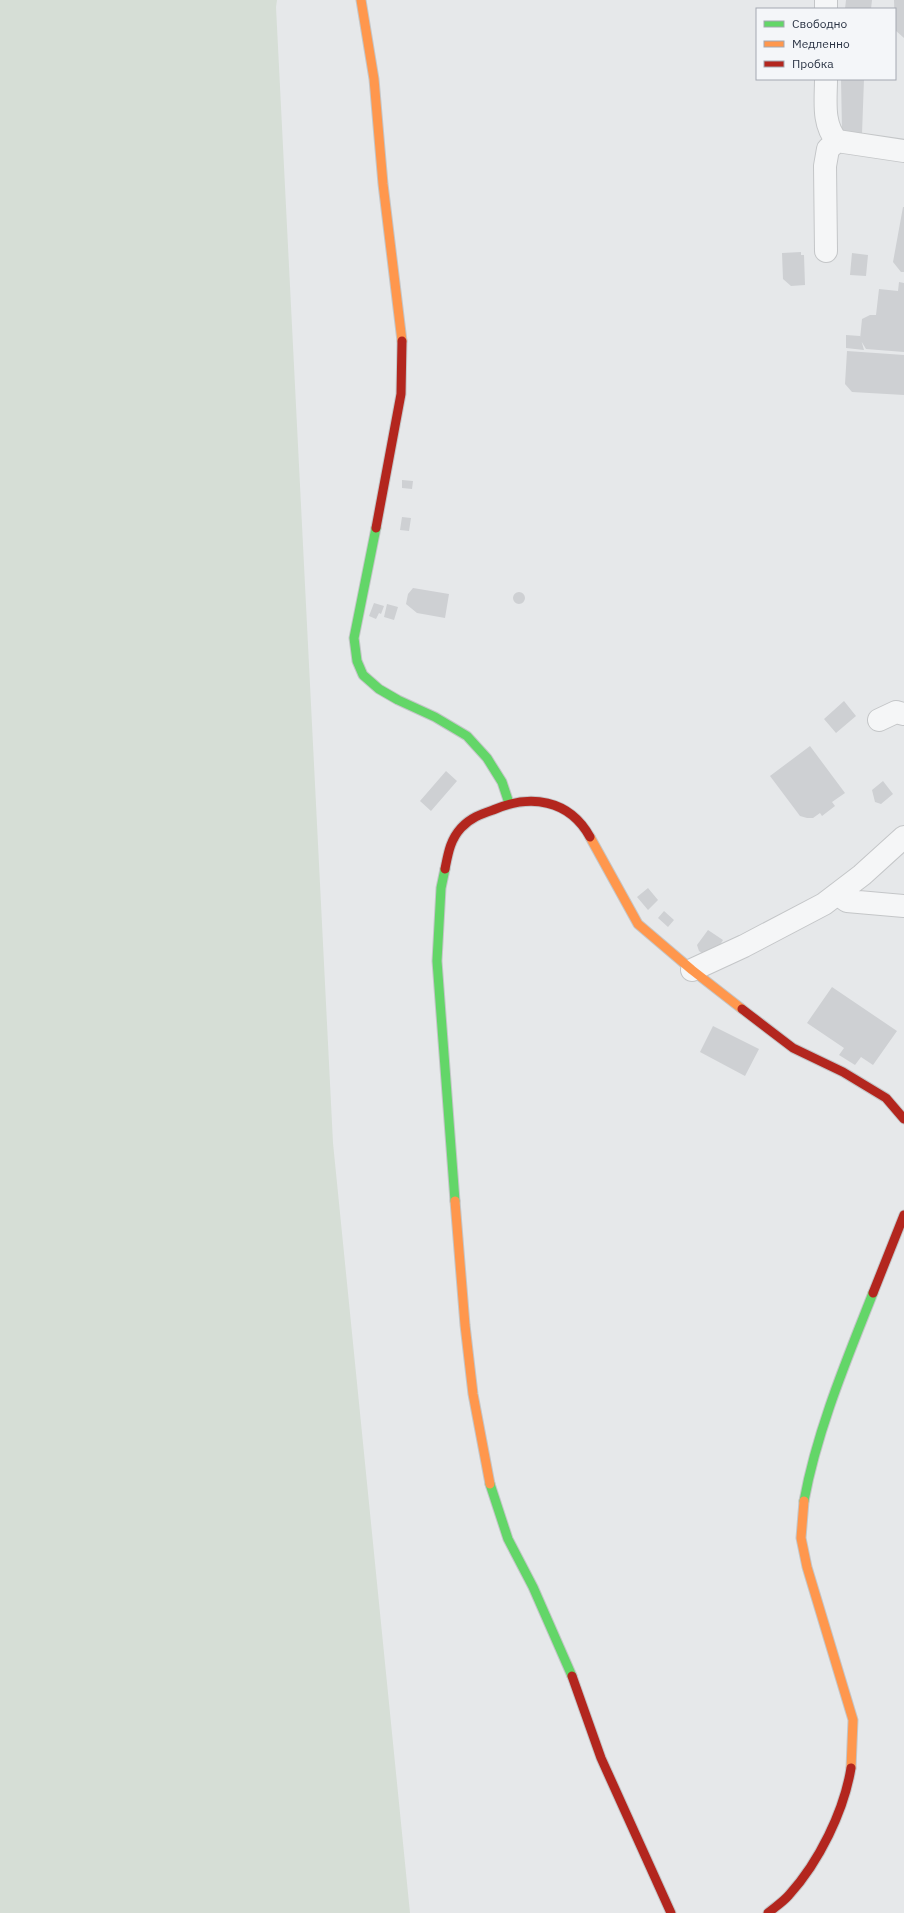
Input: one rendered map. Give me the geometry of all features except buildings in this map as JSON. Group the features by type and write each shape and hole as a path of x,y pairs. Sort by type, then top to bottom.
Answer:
{"street":[{"path":"361,0 374,79 383,184 404,347 401,394 366,585 354,638 357,661 363,676 379,689 398,700 435,717 467,736 487,758 502,782 509,803"},
{"path":"826,80 826,118 830,132 837,141 904,151"},
{"path":"826,251 825,166 828,149 837,141"},
{"path":"879,720 896,712 904,714"},
{"path":"671,1913 601,1758 566,1660 508,1540 489,1481 473,1394 465,1324 437,961 441,888 449,846 461,828 474,816 509,803 542,801 568,811 583,824 638,924 692,970 793,1048 843,1072 886,1098 904,1119"},
{"path":"692,970 744,946 824,904 862,875 904,837"},
{"path":"837,894 847,901 904,906"},
{"path":"768,1913 788,1895 816,1857 840,1812 851,1769 853,1720 808,1567 801,1538 803,1508 809,1474 828,1413 904,1215"}],"shaded area":[{"path":"0,0 277,0 276,7 333,1143 410,1913 0,1913"}],"traffic: fast":[{"path":"376,528 354,638 357,661 363,675 379,689 398,700 435,717 467,736 487,758 502,782 509,803"},
{"path":"445,869 441,888 437,961 455,1201"},
{"path":"804,1501 825,1421 843,1369 873,1293"},
{"path":"490,1484 508,1539 533,1587 572,1676"}],"traffic: slow":[{"path":"361,0 374,79 383,184 402,341"},
{"path":"590,837 638,924 692,970 742,1009"},
{"path":"455,1201 465,1325 473,1394 490,1484"},
{"path":"804,1501 801,1538 807,1567 853,1720 851,1768"}],"traffic: jam":[{"path":"376,528 401,394 402,341"},
{"path":"445,869 452,842 461,828 476,817 507,805 534,801 548,803 571,814 581,824 590,837"},
{"path":"742,1009 793,1048 843,1072 886,1098 904,1119"},
{"path":"873,1293 904,1215"},
{"path":"572,1676 601,1758 671,1913"},
{"path":"768,1913 789,1895 800,1882 820,1852 829,1835 843,1801 851,1768"}]}
